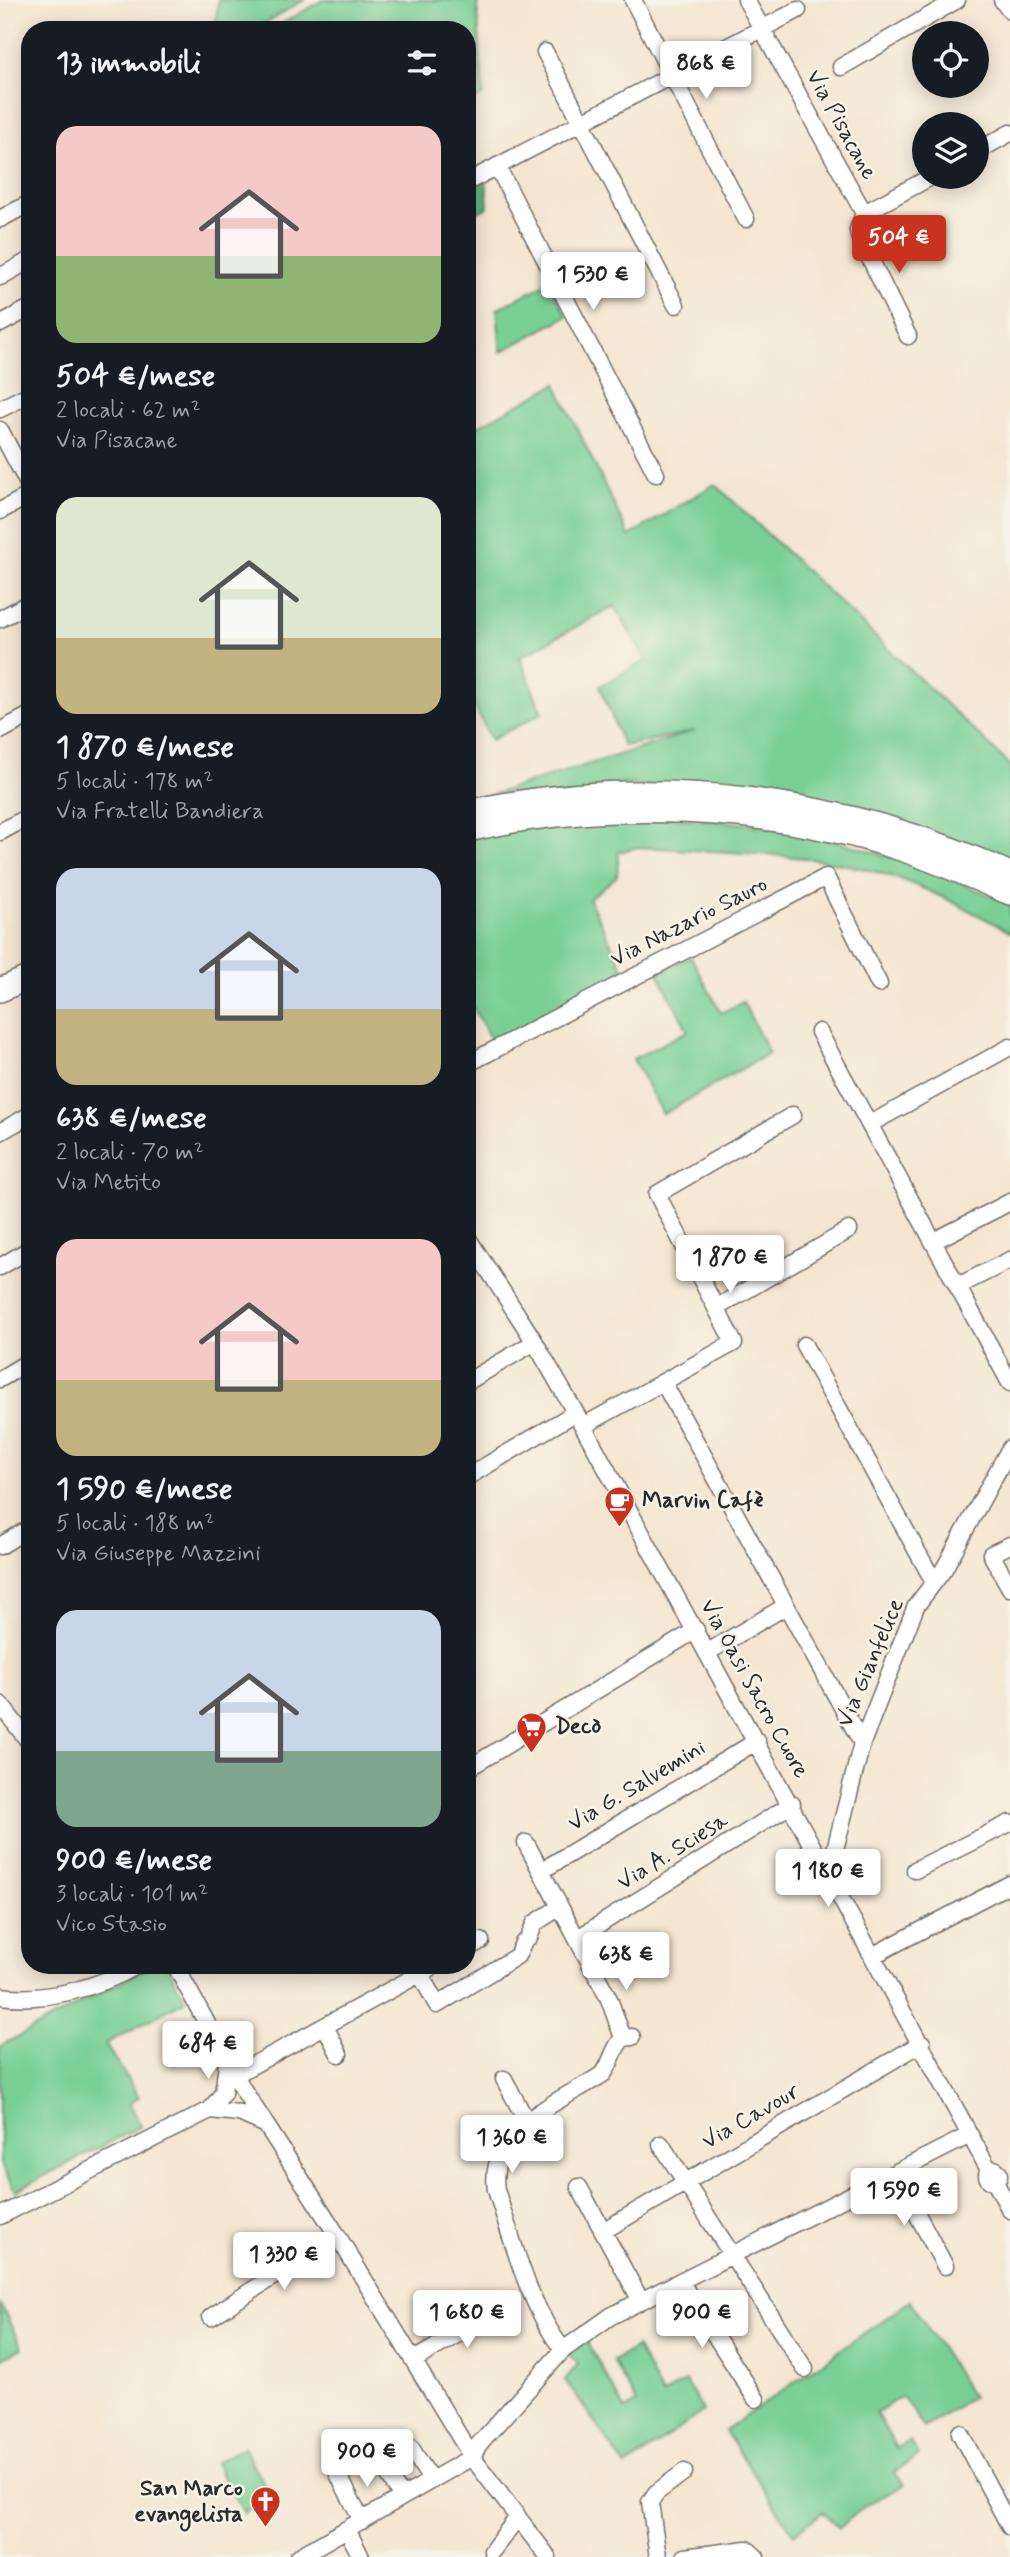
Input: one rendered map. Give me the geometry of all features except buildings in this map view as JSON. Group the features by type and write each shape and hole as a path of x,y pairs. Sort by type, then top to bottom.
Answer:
{"highway":[{"path":"476,811 565,796 733,816 836,832 900,848 1010,893"},
{"path":"476,828 624,801 736,797 841,816 892,830 1010,874"},
{"path":"0,990 21,981"},
{"path":"0,1007 21,998"}],"street":[{"path":"633,0 746,219"},
{"name":"Via Pisacane","path":"746,0 864,214 912,187"},
{"path":"841,67 957,0"},
{"path":"1002,0 1010,11"},
{"path":"476,178 798,10"},
{"path":"545,52 676,305"},
{"path":"989,145 1010,133"},
{"path":"497,166 656,474"},
{"path":"0,219 21,208"},
{"path":"864,214 859,236 908,336"},
{"path":"0,276 21,265"},
{"path":"0,324 21,313"},
{"path":"0,409 21,398"},
{"path":"0,430 21,470"},
{"path":"0,511 21,500"},
{"path":"0,620 21,608"},
{"path":"0,731 21,720"},
{"path":"0,832 21,821"},
{"name":"Via Nazario Sauro","path":"476,1059 826,877 879,985"},
{"path":"819,1032 1010,1383"},
{"path":"870,1124 1010,1047"},
{"path":"476,1472 579,1419 663,1382 734,1343 657,1194 793,1115"},
{"path":"0,1132 21,1120"},
{"path":"934,1241 1010,1202"},
{"path":"716,1308 849,1230"},
{"path":"0,1266 21,1254"},
{"path":"958,1286 1010,1260"},
{"name":"Via Oasi Sacro Cuore","path":"476,1265 535,1342 579,1419 792,1804 970,2135 998,2171 1010,2210"},
{"path":"476,1377 535,1342"},
{"path":"804,1345 934,1582"},
{"path":"0,1379 21,1366"},
{"path":"663,1382 862,1743"},
{"name":"Via Gianfelice","path":"829,1873 862,1743 916,1606 934,1582 1010,1448"},
{"path":"0,1546 21,1533"},
{"path":"1010,1545 991,1554 1010,1588"},
{"path":"708,1652 786,1606"},
{"path":"476,1764 696,1630"},
{"path":"0,1704 21,1730"},
{"name":"Via G. Salvemini","path":"541,1871 757,1741"},
{"name":"Via A. Sciesa","path":"578,1938 792,1804"},
{"path":"915,1870 1010,1823"},
{"path":"526,1843 578,1938 627,2037 603,2074 517,2128 498,2157 494,2175 496,2190 533,2296 547,2329 563,2350"},
{"path":"874,1955 1010,1884"},
{"path":"235,2075 420,1974 437,2005 517,1956 536,1923 560,1906"},
{"path":"0,1996 42,1996 98,1985 120,1974"},
{"path":"180,1974 244,2091 337,2235 472,2457 548,2557"},
{"path":"325,2026 339,2054"},
{"name":"Via Cavour","path":"603,2231 922,2043"},
{"path":"218,2107 228,2077 227,2060"},
{"path":"504,2079 527,2122"},
{"path":"0,2216 218,2107 233,2091 244,2091"},
{"path":"218,2107 251,2116 265,2125"},
{"path":"298,2557 472,2457 479,2444 563,2350 611,2316 970,2135"},
{"path":"661,2144 683,2183 805,2369"},
{"path":"895,2173 945,2266"},
{"path":"579,2187 641,2301"},
{"path":"211,2317 337,2235"},
{"path":"680,2281 756,2399"},
{"path":"414,2360 502,2308"},
{"path":"960,2432 1010,2528"},
{"path":"411,2448 431,2480"},
{"path":"383,2466 402,2497"},
{"path":"658,2557 650,2502 656,2493 684,2472"},
{"path":"338,2474 362,2521"},
{"path":"492,2551 517,2517"},
{"path":"347,2529 361,2557"},
{"path":"684,2557 747,2549 756,2557"}],"green space":[{"path":"218,0 304,0 268,21 216,21"},
{"path":"323,0 477,0 483,95 476,99 476,21 287,21"},
{"path":"486,175 488,207 476,213 476,181"},
{"path":"549,282 567,316 501,352 497,309"},
{"path":"556,384 629,536 715,484 1010,765 1010,867 891,823 817,803 769,794 621,784 621,816 757,825 866,849 1010,904 1010,932 928,891 868,870 804,858 639,847 619,852 617,876 589,899 626,974 493,1044 476,1013 476,799 695,731 623,746 600,686 646,660 614,606 520,657 542,713 491,740 476,709 476,427"},
{"path":"691,957 721,1013 743,1002 769,1053 663,1114 633,1059 688,1031 658,973"},
{"path":"136,1974 171,1974 186,2000 105,2044 139,2097 129,2104 141,2126 15,2191 0,2164 0,2046"},
{"path":"910,2301 972,2397 924,2428 902,2396 876,2413 896,2448 910,2441 919,2455 895,2472 904,2485 865,2506 839,2528 823,2512 794,2534 725,2431"},
{"path":"0,2303 22,2348 0,2359"},
{"path":"585,2338 625,2410 637,2403 613,2361 637,2347 662,2395 686,2381 703,2411 626,2467 565,2380 578,2364 567,2353"},
{"path":"243,2447 271,2497 244,2513 215,2463"}],"place":[{"name":"Marvin Cafè","path":"619,1528"},
{"name":"Decò","path":"532,1754"},
{"name":"San Marco evangelista","path":"266,2529"}]}
